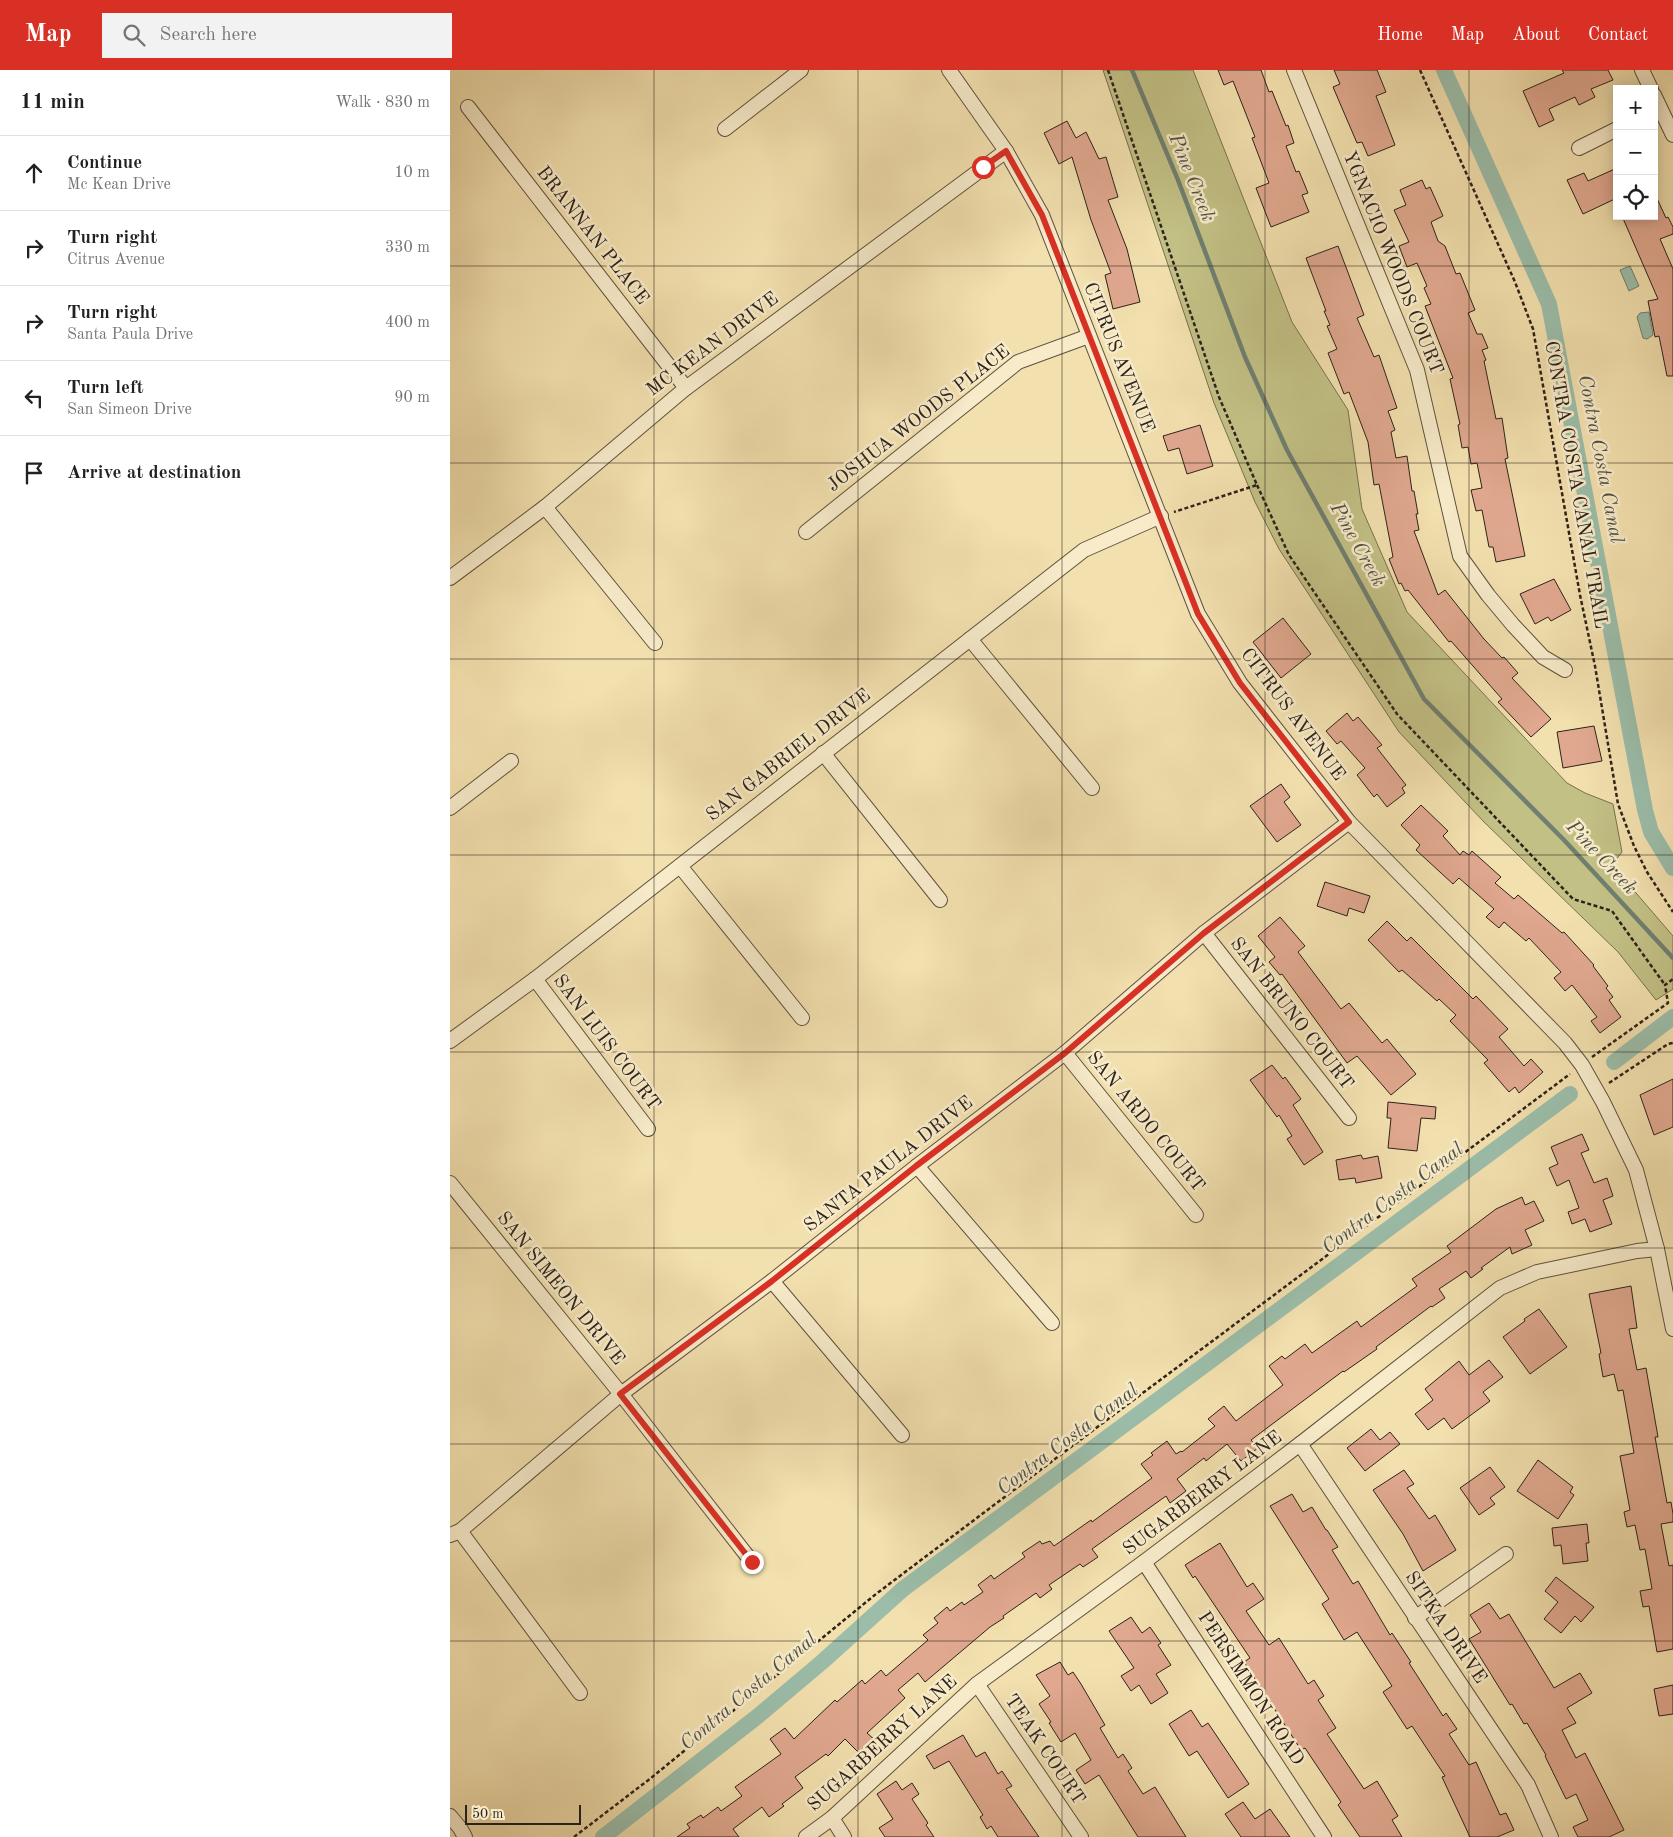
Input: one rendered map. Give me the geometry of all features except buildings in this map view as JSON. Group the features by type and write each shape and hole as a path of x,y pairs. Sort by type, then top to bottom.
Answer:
{"street":[{"path":"724,129 801,70"},
{"name":"CITRUS AVENUE","path":"950,70 1006,151 1042,215 1198,614 1240,683 1349,822 1565,1043 1582,1065 1620,1133 1636,1170 1657,1249 1673,1329"},
{"name":"YGNACIO WOODS COURT","path":"1294,70 1417,370 1460,556 1488,595 1513,625 1543,657 1565,670"},
{"path":"1642,70 1649,85"},
{"path":"1673,100 1658,109 1673,135"},
{"name":"BRANNAN PLACE","path":"468,107 686,388"},
{"path":"1579,148 1615,130"},
{"name":"MC KEAN DRIVE","path":"450,578 545,507 686,388 1006,151"},
{"name":"JOSHUA WOODS PLACE","path":"806,532 1018,362 1089,336"},
{"path":"545,507 655,643"},
{"name":"SAN GABRIEL DRIVE","path":"450,1041 535,979 1084,550 1161,516"},
{"path":"970,638 1092,788"},
{"path":"823,753 940,900"},
{"path":"450,808 511,761"},
{"name":"SANTA PAULA DRIVE","path":"455,1533 620,1394 772,1281 916,1166 1065,1053 1204,933 1349,822"},
{"path":"680,866 802,1018"},
{"name":"SAN BRUNO COURT","path":"1204,933 1349,1118"},
{"name":"SAN LUIS COURT","path":"535,979 648,1129"},
{"name":"SAN ARDO COURT","path":"1065,1053 1196,1215"},
{"path":"916,1166 1052,1324"},
{"name":"SAN SIMEON DRIVE","path":"450,1183 752,1562"},
{"name":"SUGARBERRY LANE","path":"806,1837 832,1818 977,1684 1144,1562 1300,1444 1500,1288 1537,1272 1636,1251 1657,1249"},
{"path":"772,1281 902,1435"},
{"name":"SITKA DRIVE","path":"1300,1444 1528,1785 1551,1837"},
{"path":"455,1533 580,1693"},
{"path":"1415,1618 1506,1554"},
{"name":"PERSIMMON ROAD","path":"1144,1562 1324,1837"},
{"name":"TEAK COURT","path":"977,1684 1081,1837"},
{"path":"450,1816 465,1837"},
{"path":"832,1818 844,1837"}],"path":[{"path":"574,1837 651,1778 876,1594 1668,1002 1666,985 1612,911 1574,899 1397,714 1289,555 1219,397 1108,70"},
{"name":"CONTRA COSTA CANAL TRAIL","path":"1420,70 1515,282 1533,329 1578,586 1595,666 1618,804 1639,854 1673,912"},
{"path":"1161,516 1257,485"},
{"path":"1666,985 1673,979"},
{"path":"1596,1091 1668,1044 1673,1043"}],"shaded area":[{"path":"1103,70 1193,70 1292,322 1348,410 1362,509 1407,612 1567,783 1585,793 1613,804 1622,852 1612,865 1673,936 1673,989 1656,1000 1618,952 1484,822 1399,732 1279,549 1255,502 1214,403"},
{"path":"1630,266 1639,286 1629,291 1620,270"},
{"path":"1649,312 1653,335 1647,339 1643,338 1637,317 1640,313"}],"waterway":[{"name":"Pine Creek","path":"1132,70 1178,180 1245,357 1287,450 1424,699 1564,840 1673,958"},
{"name":"Contra Costa Canal","path":"1444,70 1549,304 1645,810 1651,832 1673,868"},
{"name":"Contra Costa Canal","path":"1614,1062 1673,1017"},
{"name":"Contra Costa Canal","path":"603,1837 758,1716 822,1662 903,1589 1570,1094"}],"route":[{"path":"752,1562 620,1394 772,1281 916,1166 1065,1053 1204,933 1349,822 1240,683 1198,614 1042,215 1006,151 983,167"}]}
